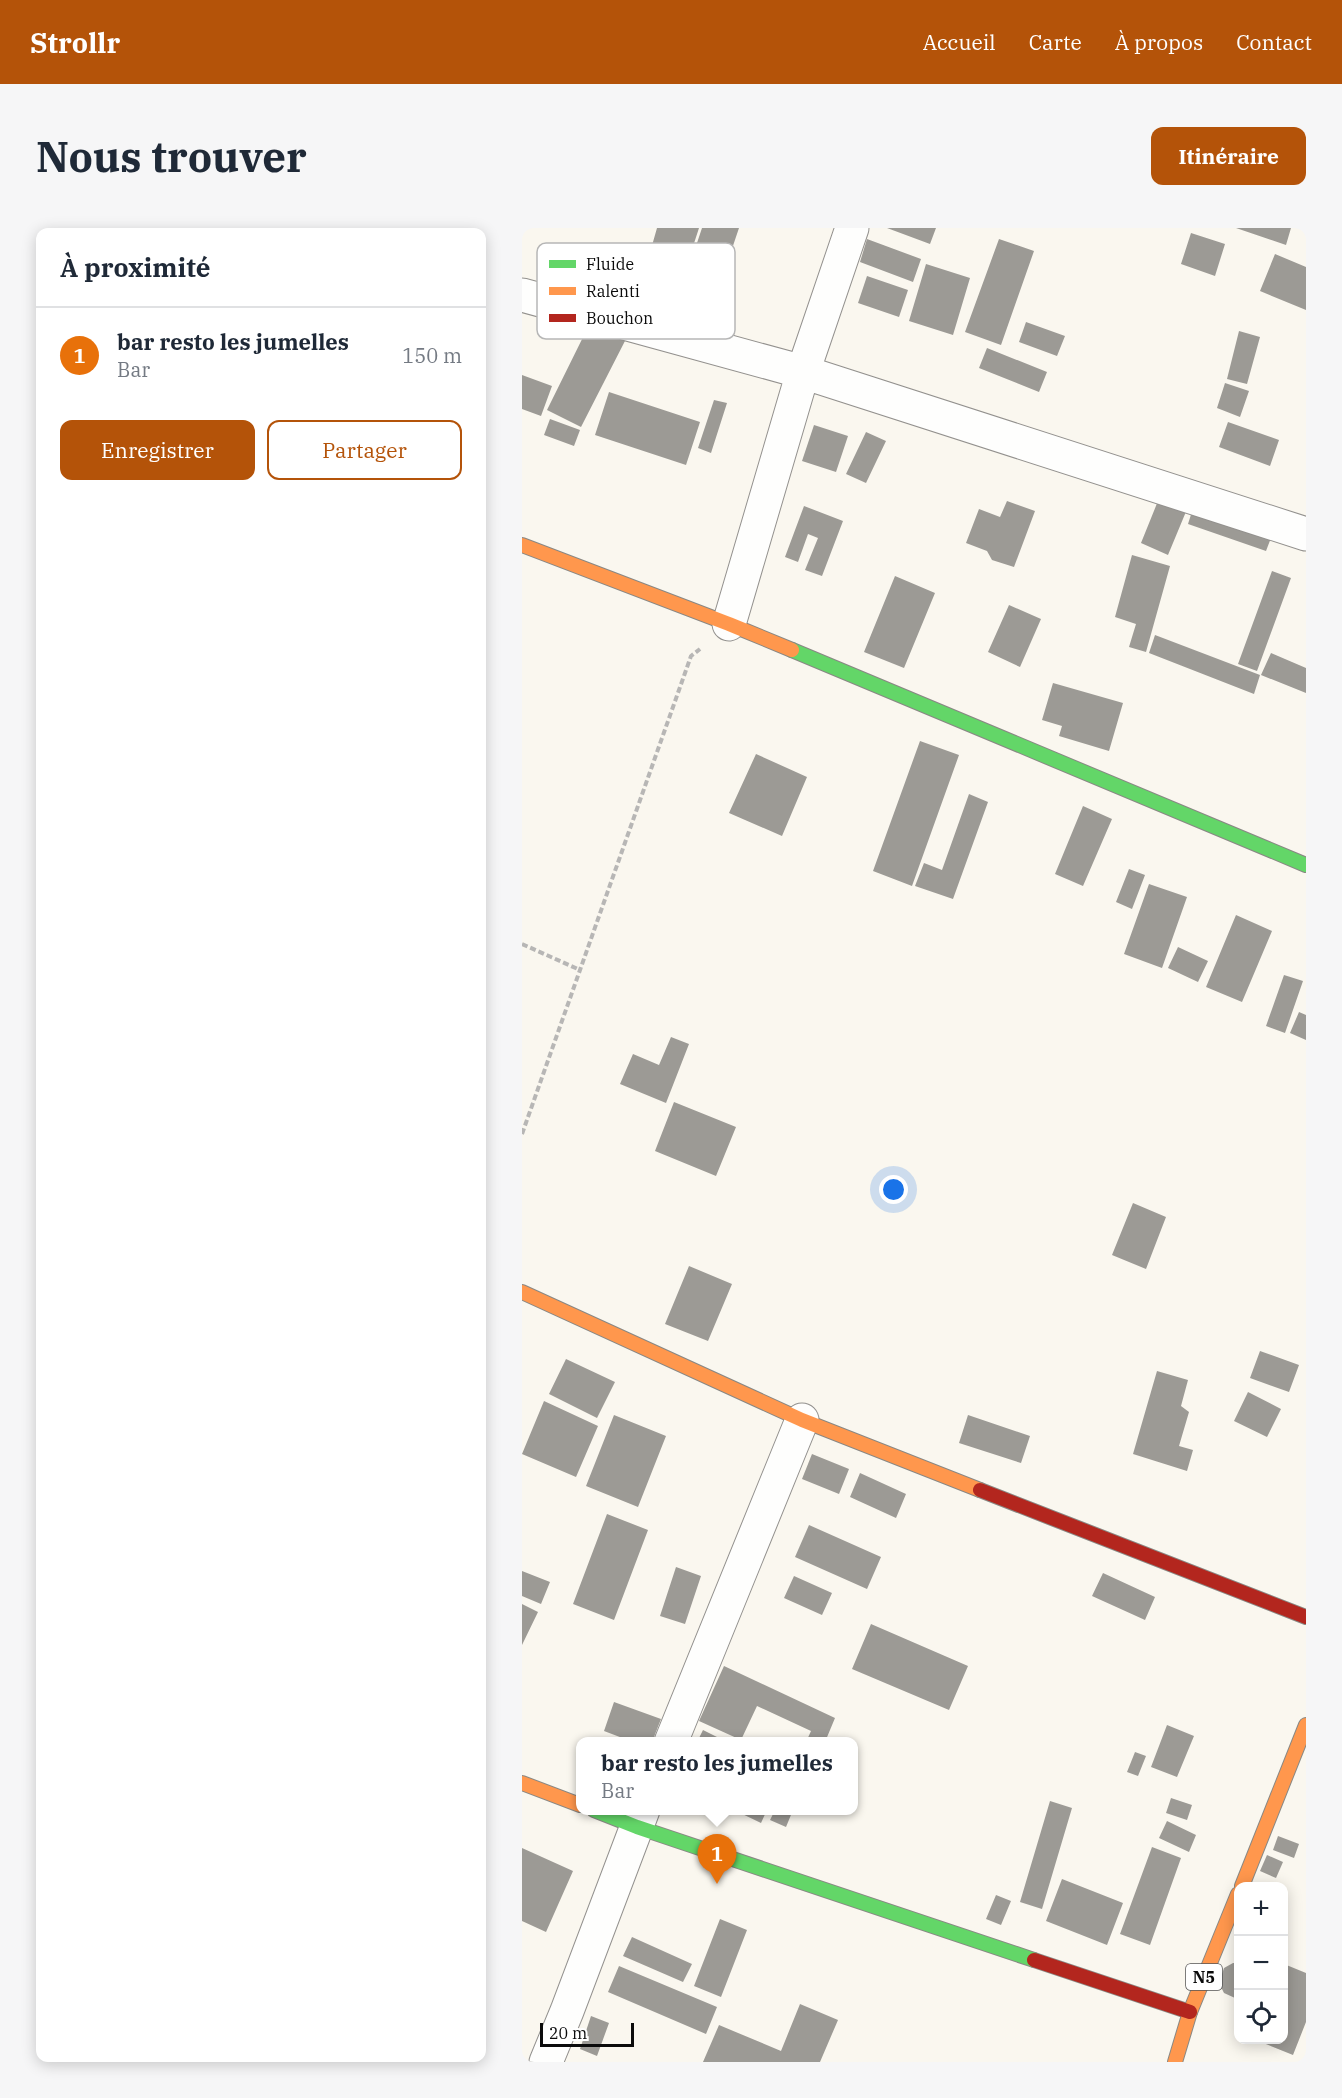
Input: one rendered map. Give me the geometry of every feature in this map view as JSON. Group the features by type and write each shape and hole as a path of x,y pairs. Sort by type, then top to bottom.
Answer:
{"street":[{"path":"729,624 803,372 852,228"},
{"path":"522,295 537,299"},
{"path":"683,339 803,372 1306,534"},
{"path":"522,545 729,624 1306,865"},
{"path":"522,1292 802,1420 1306,1617"},
{"path":"673,1737 802,1420"},
{"path":"1244,1882 1301,1759 1306,1725"},
{"path":"522,1783 576,1803"},
{"path":"620,1815 640,1819 1190,2012"},
{"path":"546,2062 640,1819"},
{"name":"N5","path":"1175,2062 1190,2012 1234,1906"}],"path":[{"path":"522,1134 691,656 729,624"},
{"path":"522,944 580,970"}],"building":[{"path":"657,228 699,228 694,243 653,243"},
{"path":"702,228 739,228 734,243 697,243"},
{"path":"887,228 936,228 930,244"},
{"path":"1236,228 1291,228 1286,245"},
{"path":"1191,233 1225,244 1215,276 1181,264"},
{"path":"867,239 921,259 913,282 860,262"},
{"path":"999,239 1034,251 1001,345 965,332"},
{"path":"1275,254 1306,267 1306,310 1260,291"},
{"path":"926,264 970,278 953,335 909,321"},
{"path":"867,276 908,290 899,317 858,303"},
{"path":"1026,322 1065,336 1057,356 1019,342"},
{"path":"1239,331 1260,337 1247,384 1227,379"},
{"path":"582,339 626,339 581,427 547,410"},
{"path":"987,348 1047,372 1039,392 979,368"},
{"path":"522,375 552,386 541,416 522,409"},
{"path":"1225,383 1249,391 1240,417 1217,408"},
{"path":"609,392 700,422 686,465 595,435"},
{"path":"714,400 727,403 711,453 698,448"},
{"path":"550,419 580,430 574,446 544,435"},
{"path":"1228,422 1279,440 1270,466 1219,447"},
{"path":"814,425 848,436 836,472 802,461"},
{"path":"866,432 886,441 866,483 846,474"},
{"path":"1162,491 1190,502 1168,555 1141,543"},
{"path":"1007,501 1035,511 1014,567 992,560 987,551 966,543 979,509 1000,517"},
{"path":"1195,502 1274,530 1266,551 1188,524"},
{"path":"804,506 843,521 822,576 805,570 818,538 808,534 798,562 785,557"},
{"path":"1132,555 1170,566 1146,652 1129,647 1136,624 1115,617"},
{"path":"1272,571 1291,578 1257,671 1238,664"},
{"path":"895,576 935,593 904,668 864,652"},
{"path":"1009,605 1041,619 1020,667 988,652"},
{"path":"1155,635 1260,675 1254,694 1149,653"},
{"path":"1271,653 1306,668 1306,693 1261,675"},
{"path":"1053,683 1123,703 1109,751 1059,736 1062,726 1042,720"},
{"path":"920,741 959,755 912,886 873,871"},
{"path":"756,754 807,777 782,836 729,813"},
{"path":"969,794 988,802 953,899 915,886 924,863 942,870"},
{"path":"1083,806 1112,819 1083,886 1055,874"},
{"path":"1129,869 1145,875 1132,909 1116,902"},
{"path":"1149,884 1187,897 1162,968 1124,954"},
{"path":"1236,915 1272,931 1242,1002 1206,987"},
{"path":"1178,947 1208,961 1198,982 1168,968"},
{"path":"1284,975 1303,981 1285,1033 1266,1026"},
{"path":"1299,1012 1306,1015 1306,1040 1290,1033"},
{"path":"671,1037 689,1044 666,1103 620,1084 633,1054 659,1065"},
{"path":"674,1102 736,1127 716,1176 655,1151"},
{"path":"1133,1203 1166,1217 1146,1269 1112,1255"},
{"path":"689,1266 732,1284 708,1341 665,1324"},
{"path":"1260,1351 1299,1365 1289,1392 1250,1378"},
{"path":"566,1359 615,1382 597,1418 549,1394"},
{"path":"1157,1371 1188,1380 1181,1406 1189,1412 1179,1446 1193,1450 1187,1471 1133,1454"},
{"path":"1248,1392 1281,1409 1267,1437 1234,1421"},
{"path":"544,1401 598,1426 576,1477 522,1454"},
{"path":"614,1415 666,1436 638,1507 586,1486"},
{"path":"968,1415 1030,1436 1021,1463 959,1443"},
{"path":"812,1454 849,1469 839,1494 802,1479"},
{"path":"860,1473 906,1494 896,1518 850,1497"},
{"path":"607,1514 648,1530 614,1620 573,1604"},
{"path":"809,1525 881,1557 867,1589 795,1557"},
{"path":"676,1567 701,1576 685,1624 660,1616"},
{"path":"522,1571 550,1582 541,1604 522,1596"},
{"path":"1103,1573 1155,1597 1145,1620 1092,1596"},
{"path":"794,1576 832,1593 822,1615 784,1598"},
{"path":"522,1604 538,1612 522,1645"},
{"path":"871,1624 968,1666 949,1710 852,1669"},
{"path":"724,1666 835,1718 827,1737 808,1737 811,1731 757,1706 742,1737 734,1737 699,1721"},
{"path":"614,1702 661,1719 654,1737 620,1737 604,1731"},
{"path":"1167,1725 1194,1736 1177,1777 1151,1767"},
{"path":"703,1730 717,1737 700,1737"},
{"path":"1135,1752 1146,1756 1138,1776 1127,1772"},
{"path":"1171,1798 1192,1805 1187,1820 1166,1813"},
{"path":"1050,1801 1072,1808 1042,1909 1020,1902"},
{"path":"744,1815 765,1815 761,1823"},
{"path":"772,1815 791,1815 786,1827 770,1820"},
{"path":"1167,1821 1196,1835 1189,1852 1159,1838"},
{"path":"1278,1836 1299,1844 1294,1858 1273,1850"},
{"path":"1152,1847 1181,1858 1150,1945 1120,1934"},
{"path":"522,1848 573,1871 546,1932 522,1921"},
{"path":"1267,1855 1283,1862 1276,1878 1260,1871"},
{"path":"1062,1879 1123,1903 1107,1945 1046,1921"},
{"path":"996,1895 1011,1901 1001,1925 986,1919"},
{"path":"720,1919 747,1930 721,1997 694,1986"},
{"path":"632,1937 692,1964 683,1982 623,1956"},
{"path":"1234,1963 1234,1998 1224,1993 1219,1983 1224,1968"},
{"path":"619,1966 717,2007 706,2034 608,1992"},
{"path":"1288,1966 1306,1973 1306,2022 1293,2055 1266,2044 1288,2044"},
{"path":"800,2004 838,2020 820,2062 703,2062 719,2025 781,2051"},
{"path":"591,2016 609,2023 597,2056 580,2049"}],"traffic: fast":[{"path":"792,650 1306,865"},
{"path":"607,1815 1034,1960"}],"traffic: slow":[{"path":"522,545 792,650"},
{"path":"522,1292 802,1420 980,1490"},
{"path":"1244,1882 1306,1725"},
{"path":"522,1783 576,1803"},
{"path":"1175,2062 1190,2012 1234,1904"}],"traffic: jam":[{"path":"980,1490 1306,1617"},
{"path":"1034,1960 1190,2012"}],"place":[{"name":"bar resto les jumelles","path":"717,1884"}]}
